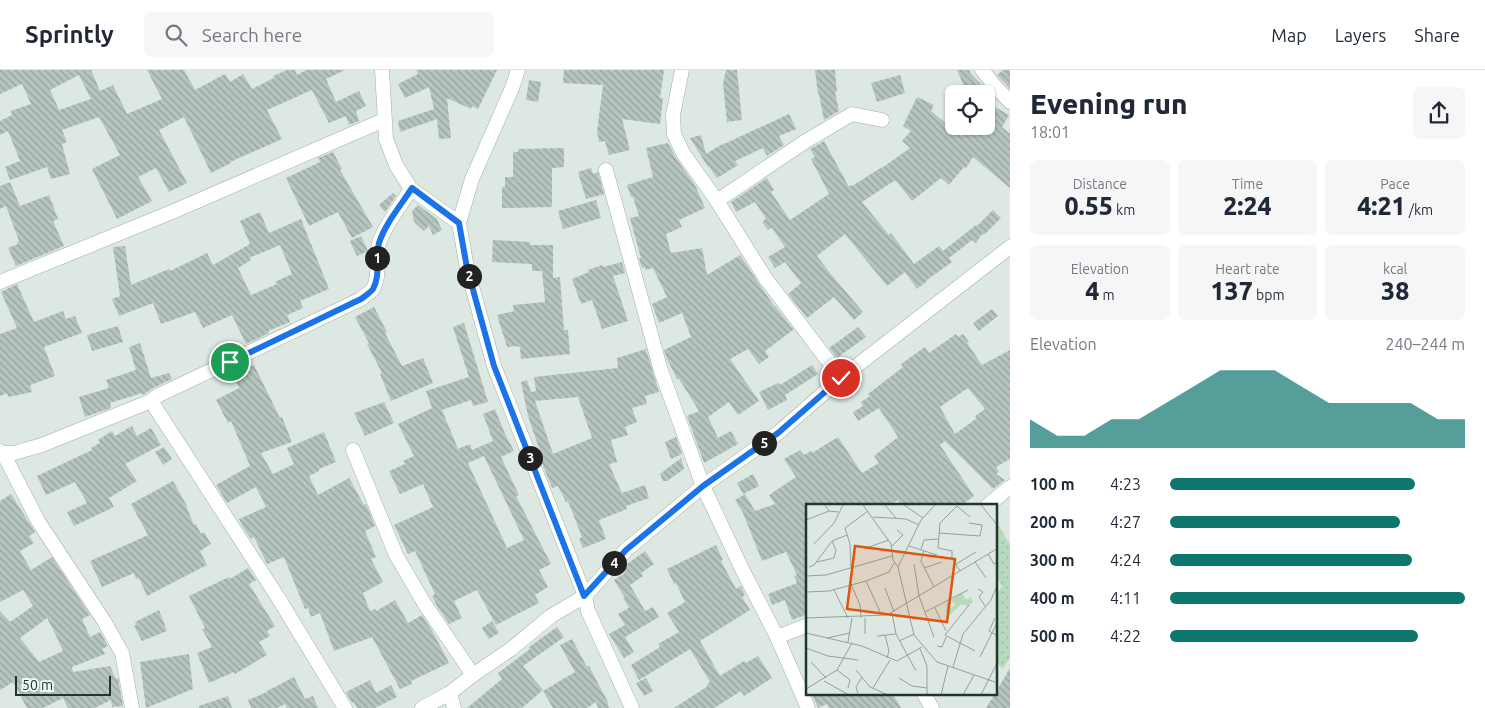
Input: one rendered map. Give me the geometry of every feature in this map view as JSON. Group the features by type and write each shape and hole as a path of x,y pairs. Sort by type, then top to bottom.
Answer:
{"street":[{"path":"382,70 386,139 396,165 412,188 459,223"},
{"path":"518,70 472,179 459,223 467,268 494,366 584,596 588,612 632,708"},
{"path":"682,70 673,116 674,134 683,153 717,201 766,278 841,378"},
{"path":"982,70 1010,102"},
{"path":"717,201 806,141 852,114 882,120"},
{"path":"0,282 172,212 384,120"},
{"path":"606,170 661,371 703,486 742,569 777,636 808,708"},
{"path":"1,452 14,453 42,445 151,401 157,396 361,299 372,290 378,274 377,254 380,242 412,188"},
{"path":"422,708 450,693 551,616 584,596 626,550 703,486 778,433 841,378 1010,247"},
{"path":"151,401 279,599 345,708"},
{"path":"353,450 396,555 424,603 473,675"},
{"path":"1,452 38,521 122,653 132,708"},
{"path":"989,504 1010,487"},
{"path":"777,636 806,627"},
{"path":"450,693 454,708"},
{"path":"925,696 932,708"}],"green space":[{"path":"998,524 1010,545 1010,658 1002,669 998,664 998,591 1002,587 998,580"}],"building":[{"path":"0,70 91,70 100,91 113,85 127,114 162,99 147,70 184,70 195,90 225,74 230,82 243,74 252,89 287,70 295,70 297,75 306,70 345,70 326,79 336,102 359,91 366,106 356,111 359,121 349,125 346,116 329,123 312,90 267,110 282,139 230,162 211,173 184,117 159,130 187,183 169,192 156,168 138,177 152,201 117,219 92,169 120,155 99,117 62,130 67,142 62,144 70,174 51,179 47,167 10,180 5,167 20,161 8,131 0,135 0,121 12,115 11,111 31,104 22,84 0,94","holes":["79,75 91,99 59,110 50,90"]},
{"path":"416,70 497,70 478,109 472,106 471,109 447,98 451,138 439,139 437,119 400,132 398,121 434,109 429,87 405,98 398,84 418,74"},
{"path":"564,70 664,70 660,98 663,98 660,124 622,119 630,150 609,155 605,141 599,142 597,131 603,85 563,83"},
{"path":"726,70 737,70 742,120 727,122 723,84"},
{"path":"815,70 835,70 837,92 835,92 839,111 824,120 818,94"},
{"path":"957,70 969,70 981,84 964,85"},
{"path":"1003,70 1010,70 1010,89 997,75"},
{"path":"900,75 905,93 877,102 871,83"},
{"path":"529,80 541,82 538,102 526,100"},
{"path":"917,97 934,105 931,111 945,123 945,135 995,135 995,107 1009,115 1002,127 1010,134 1010,188 973,157 966,168 964,167 949,185 941,178 912,201 894,181 862,202 889,235 891,233 914,264 939,246 943,251 977,226 993,210 1001,218 984,235 982,234 976,243 972,240 949,258 952,262 917,289 905,272 887,286 845,234 817,256 863,312 854,320 834,297 807,318 788,294 801,283 785,262 775,268 768,257 785,247 772,228 768,230 762,222 766,219 755,202 736,212 731,202 767,178 774,190 771,192 790,220 829,194 811,159 815,157 810,149 824,141 849,187 882,168 910,148 902,141 911,131 903,126"},
{"path":"789,114 796,129 779,136 784,145 767,156 763,148 735,161 738,165 717,178 690,138 701,135 706,154 724,143"},
{"path":"668,143 695,185 705,208 679,220 682,227 666,234 671,253 702,248 707,275 740,255 774,306 793,329 765,351 769,357 759,364 748,349 730,359 759,401 738,415 729,402 708,417 718,438 731,431 738,444 704,463 687,416 699,411 679,379 677,379 664,350 691,337 682,313 659,323 652,304 667,297 653,268 645,270 645,267 642,268 630,218 639,216 627,185 653,177 646,148"},
{"path":"564,148 564,167 552,168 552,207 502,208 502,187 505,187 505,177 513,177 513,152 518,152 518,149"},
{"path":"333,152 342,169 340,170 373,227 352,238 338,212 309,226 286,178 320,162 318,158"},
{"path":"591,168 593,174 598,172 604,194 586,199 578,172"},
{"path":"10,182 20,206 49,195 58,219 53,221 64,246 16,266 8,248 18,244 17,242 19,241 6,206 0,209 0,186"},
{"path":"393,193 396,196 385,212 379,205"},
{"path":"596,200 601,218 563,229 558,211"},
{"path":"418,205 437,219 442,230 433,235 429,226 424,231 414,222 412,211"},
{"path":"260,212 269,233 301,219 329,289 300,301 303,308 287,315 290,322 268,331 269,333 246,344 232,315 203,328 195,312 161,324 153,303 119,316 112,299 120,296 113,247 125,246 131,285 169,269 170,271 207,253 213,265 250,244 240,221","holes":["280,245 292,274 275,282 277,284 251,295 238,268 251,260 249,258"]},
{"path":"361,236 368,251 357,256 350,241"},
{"path":"493,240 530,242 530,245 553,245 553,278 560,277 564,330 568,330 570,354 521,359 520,347 507,347 497,315 514,311 513,305 545,302 542,271 532,271 532,264 492,262"},
{"path":"622,262 625,273 613,276 628,321 602,329 592,300 581,304 572,279 602,265 603,267"},
{"path":"17,284 34,322 63,311 66,319 75,316 82,333 44,347 55,376 30,385 32,392 8,397 7,393 0,396 0,334 17,328 1,292"},
{"path":"374,307 402,366 423,358 433,383 391,401 380,374 382,373 355,317"},
{"path":"992,309 998,316 979,331 973,323"},
{"path":"464,323 488,402 473,406 471,400 442,410 458,449 470,444 472,450 493,441 483,414 495,409 514,451 501,457 519,495 516,496 551,564 539,570 548,587 535,595 539,603 496,625 477,590 454,601 462,618 449,624 432,596 435,594 415,551 408,554 394,525 433,507 423,484 400,494 389,471 405,464 403,461 414,456 398,424 432,408 426,391 469,377 453,327","holes":["484,456 524,540 507,548 468,463"]},
{"path":"118,326 123,342 92,351 87,335"},
{"path":"858,327 866,337 837,358 829,348"},
{"path":"956,334 958,337 963,334 982,365 1010,350 1010,459 996,467 999,472 996,474 1005,480 993,489 945,441 940,445 974,496 963,504 900,504 898,500 892,504 806,504 806,615 792,620 785,600 772,605 768,594 797,583 794,576 797,575 786,552 762,561 743,513 735,500 745,494 755,511 775,504 769,495 796,477 784,459 800,450 804,455 811,451 812,453 838,437 862,473 879,463 874,456 898,437 879,408 858,421 853,412 863,406 861,402 870,396 868,394 903,367 901,364 925,347 929,353","holes":["968,388 985,409 975,416 977,418 955,434 940,407"]},
{"path":"140,343 151,378 169,373 172,379 143,395 142,393 110,403 111,408 85,417 79,397 109,388 106,380 136,370 129,347"},
{"path":"646,349 659,392 645,396 647,404 632,408 637,422 625,427 628,435 611,440 617,462 609,464 622,493 645,485 649,498 626,506 627,509 599,520 606,539 583,548 579,539 582,537 568,501 566,502 558,486 552,488 540,458 542,457 528,416 521,382 527,380 531,392 536,391 534,377 618,368 617,358","holes":["578,397 592,438 553,454 535,401"]},
{"path":"254,365 280,418 282,417 292,442 261,453 273,474 294,464 287,448 324,432 336,462 319,469 319,471 309,476 318,495 349,478 364,505 366,504 375,526 365,531 376,557 371,559 383,582 363,593 370,611 375,609 376,611 395,600 408,623 422,615 449,663 411,681 412,684 400,689 372,637 334,651 320,613 311,617 308,608 305,609 284,557 267,564 254,537 251,539 239,519 266,507 256,487 227,503 216,485 250,466 231,421 228,423 216,400 239,388 233,375"},
{"path":"812,365 818,374 785,395 787,400 768,410 759,392 778,383 780,385"},
{"path":"384,402 394,423 365,436 354,413"},
{"path":"132,426 137,436 151,428 161,445 125,464 137,481 109,498 114,507 74,526 67,512 87,503 75,482 46,495 37,476 92,450 91,448 100,443 98,440 112,431 115,436"},
{"path":"676,437 682,454 671,459 665,442"},
{"path":"164,447 172,459 163,465 155,452"},
{"path":"681,458 684,469 667,481 663,481 660,474"},
{"path":"753,474 759,486 743,494 737,483"},
{"path":"173,481 187,506 194,525 196,524 201,534 204,532 211,544 200,551 207,565 147,596 139,578 136,579 134,573 102,587 90,561 148,535 131,504"},
{"path":"11,494 35,532 29,536 34,543 20,551 31,570 52,557 90,615 82,619 90,637 100,632 108,646 102,649 105,654 72,667 73,672 110,666 116,679 118,678 123,706 112,707 111,700 95,708 68,708 63,698 43,708 27,708 13,682 0,690 0,611 10,622 33,606 23,590 0,602 0,501","holes":["47,618 63,651 39,662 20,638"]},
{"path":"716,545 723,560 721,561 736,589 741,586 745,595 742,597 750,610 700,641 720,676 744,661 746,663 758,656 772,678 744,696 741,691 714,708 674,708 708,686 707,684 710,682 690,649 639,680 631,665 660,647 658,644 679,632 667,613 685,602 667,569"},
{"path":"645,551 654,564 641,573 643,576 630,585 645,611 653,607 659,617 625,637 634,652 624,658 609,634 625,625 618,614 629,608 614,580 625,573 623,567"},
{"path":"248,568 256,580 249,584 275,626 267,631 270,636 259,642 267,655 235,674 234,672 209,683 197,653 212,647 202,629 205,628 189,596 229,577 230,579"},
{"path":"159,610 167,631 142,641 134,626 136,625 135,622"},
{"path":"492,621 499,633 489,639 482,628"},
{"path":"557,627 564,637 523,666 543,690 522,708 467,708 502,679 498,673"},
{"path":"572,639 587,667 589,666 607,700 609,708 598,708 596,702 587,708 553,708 543,691 575,672 560,645"},
{"path":"189,654 193,689 146,708 140,662"},
{"path":"1010,668 1010,708 986,708 994,696 998,696 998,689"},
{"path":"294,677 305,699 313,696 318,708 287,708 285,704 277,708 251,708 248,700"},
{"path":"646,678 653,691 644,696 636,683"},
{"path":"370,680 376,693 391,685 397,697 375,708 357,708 346,692"},
{"path":"228,696 232,708 199,708 199,706"},
{"path":"813,696 894,696 901,708 829,708 827,704 818,708"}],"route":[{"path":"230,362 361,299 372,290 378,274 377,254 380,242 412,188 459,223 467,268 494,366 584,596 626,550 703,486 778,433 841,378"}]}
